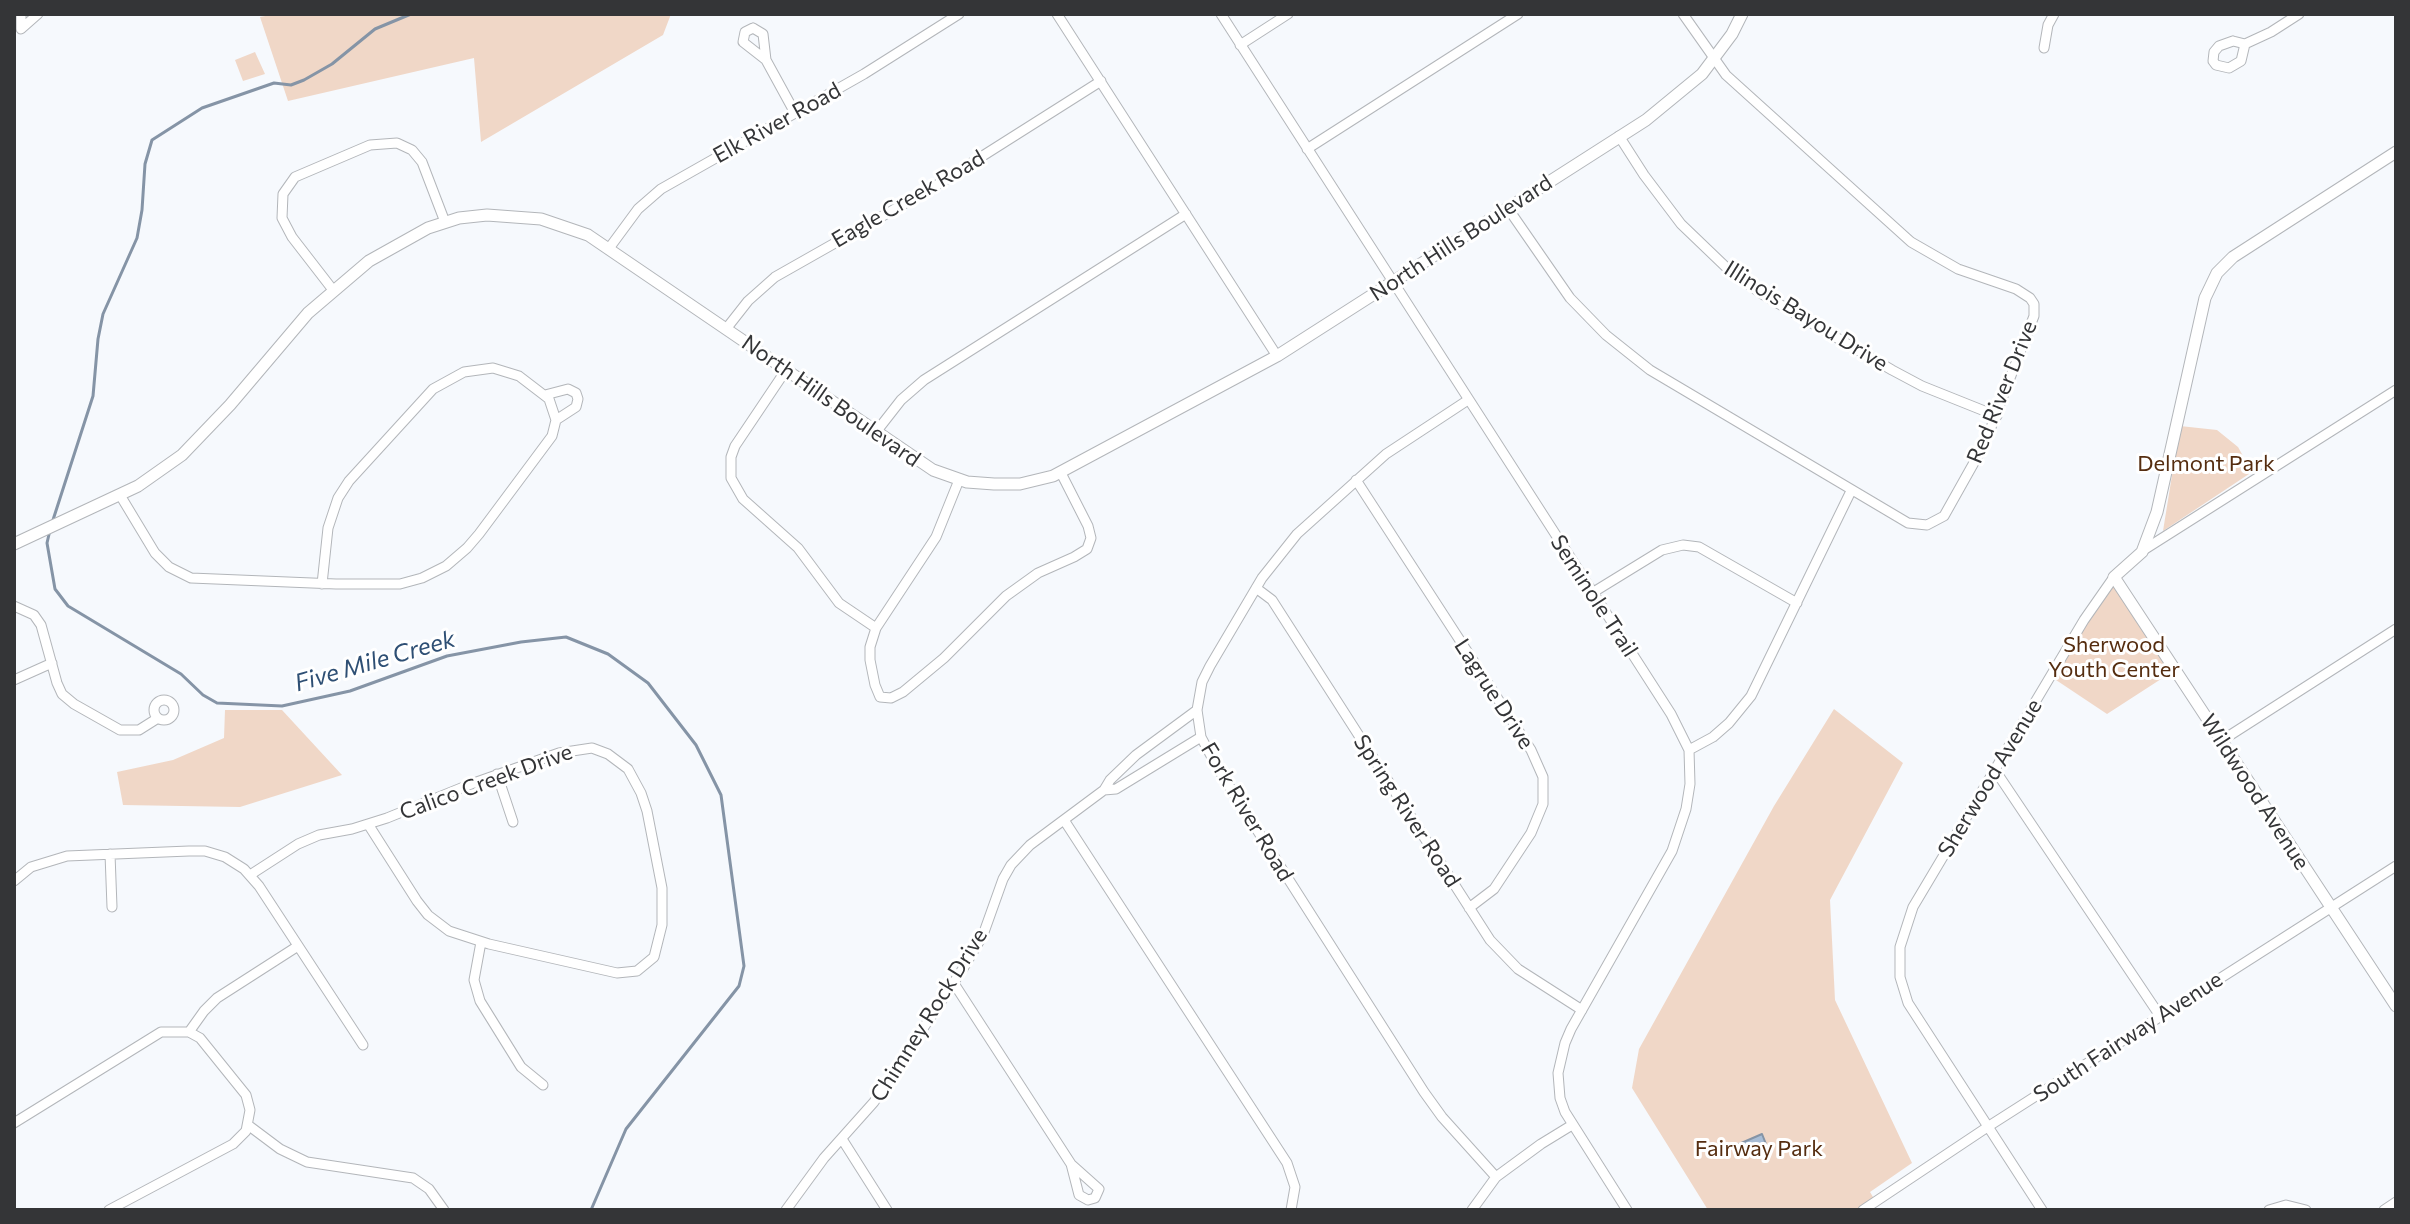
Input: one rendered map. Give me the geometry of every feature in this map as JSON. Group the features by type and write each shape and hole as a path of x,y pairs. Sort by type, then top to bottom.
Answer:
{"street":[{"path":"18,33 21,14"},
{"path":"18,33 38,14"},
{"name":"Elk River Road","path":"610,247 638,209 661,189 864,74 959,14"},
{"path":"1057,14 1277,356"},
{"name":"Seminole Trail","path":"1221,14 1671,714 1689,750 1690,784 1686,809 1672,851 1565,1043 1558,1073 1560,1098 1572,1125 1627,1210"},
{"path":"1240,45 1288,14"},
{"path":"1307,149 1518,14"},
{"path":"1683,14 1714,60"},
{"name":"North Hills Boulevard","path":"14,544 120,495 157,474 199,440 294,328 333,290 389,248 445,222 501,215 541,219 567,226 610,247 924,465 959,480 994,484 1020,484 1061,473 1277,356 1665,106 1714,60 1742,14"},
{"path":"2044,48 2048,25 2054,14"},
{"path":"2245,44 2299,14"},
{"path":"766,60 795,113"},
{"name":"Red River Drive","path":"1507,207 1570,298 1624,351 1678,388 1908,523 1917,526 1936,522 1948,511 1985,443 2034,316 2034,304 2016,289 1958,269 1911,242 1726,75 1714,60"},
{"name":"Eagle Creek Road","path":"726,329 748,301 775,277 932,188 1101,81"},
{"name":"Illinois Bayou Drive","path":"1619,136 1681,224 1730,271 1762,294 1892,370 1922,386 1997,416"},
{"path":"333,290 292,237 282,218 283,194 295,177 370,145 397,143 412,150 422,162 445,222"},
{"name":"Sherwood Avenue","path":"2042,1210 1913,1011 1903,991 1899,963 1901,936 1913,907 2084,620 2114,577 2142,552 2157,512 2205,298 2217,273 2233,257 2396,152"},
{"path":"876,432 901,400 924,380 1186,214"},
{"path":"120,495 155,553 179,574 202,579 322,584 400,584 422,578 446,566 479,534 552,436 556,420 554,409 545,395 519,376 493,368 464,372 433,389 349,481 338,498 328,528 322,584"},
{"path":"786,370 735,446 731,457 731,478 743,499 798,548 839,603 876,628"},
{"path":"545,395 568,389 576,393 576,407 556,420"},
{"path":"2142,552 2396,390"},
{"name":"Fork River Road","path":"1468,400 1415,433 1356,480 1297,534 1256,588 1210,666 1202,682 1197,710 1201,737 1234,796 1424,1092 1442,1117 1496,1177"},
{"path":"959,480 936,537 876,628 870,651 878,695 891,698 911,687 1006,596 1038,573 1087,549 1091,538 1088,526 1061,473"},
{"name":"Lagrue Drive","path":"1356,480 1531,750 1543,777 1543,804 1531,833 1499,883 1469,908"},
{"path":"1689,750 1713,737 1741,710 1757,686 1851,491"},
{"path":"1592,593 1662,550 1683,545 1699,547 1797,603"},
{"name":"Wildwood Avenue","path":"2114,577 2396,1006"},
{"name":"Spring River Road","path":"1256,588 1272,600 1490,940 1518,969 1582,1010"},
{"path":"14,606 37,618 62,694 120,730 139,730 158,718"},
{"path":"2221,741 2396,629"},
{"path":"14,680 52,663"},
{"name":"Chimney Rock Drive","path":"786,1210 824,1158 874,1102 953,982 983,935 1011,865 1030,845 1104,790 1136,755 1197,710"},
{"name":"Chimney Rock Drive","path":"1104,790 1116,789 1201,737"},
{"name":"Calico Creek Drive","path":"250,875 298,844 319,835 368,824 497,774 579,748 598,749 619,761 635,780 647,811 660,868 662,925 654,957 642,968 626,974 481,942 449,931 428,915 368,824"},
{"path":"1995,770 2160,1016"},
{"path":"497,774 513,822"},
{"path":"1064,820 1287,1163 1295,1187 1291,1210"},
{"path":"14,881 31,867 58,857 205,851 225,857 250,875 363,1045"},
{"path":"110,854 112,907"},
{"name":"South Fairway Avenue","path":"1863,1210 2396,866"},
{"path":"481,942 474,980 480,1001 521,1067 543,1085"},
{"path":"189,1032 217,998 298,946"},
{"path":"953,982 1071,1164"},
{"path":"14,1123 161,1032 189,1032 200,1038 246,1095 250,1110 243,1136 109,1210"},
{"path":"248,1125 280,1149 307,1162 413,1178 429,1189 444,1210"},
{"path":"1472,1210 1496,1177 1572,1125"},
{"path":"842,1139 887,1210"},
{"path":"2384,1210 2396,1202"},
{"path":"2269,1210 2286,1205 2306,1210"}],"green space":[{"path":"276,14 671,14 663,35 481,142 474,58 288,101 260,17"},
{"path":"255,52 265,74 243,81 235,60"},
{"name":"Delmont Park","path":"2180,426 2217,430 2238,447 2252,472 2163,531"},
{"name":"Sherwood Youth Center","path":"2114,577 2175,670 2107,714 2050,676"},
{"name":"Fairway Park","path":"1834,709 1903,763 1830,900 1835,1000 1912,1163 1870,1192 1876,1202 1862,1210 1708,1210 1632,1088 1639,1049 1774,806"},
{"path":"225,710 282,710 342,775 240,807 123,805 117,772 173,760 224,738"}],"water":[{"path":"1762,1134 1768,1149 1741,1153 1739,1144"}],"waterway":[{"name":"Five Mile Creek","path":"52,523 93,396 103,314 137,238 145,164 152,140 202,108 274,83 291,85 304,80 332,64 375,29 411,14"},
{"name":"Five Mile Creek","path":"50,530 47,543 55,589 68,606 181,674 203,695 217,703 282,706 350,691 447,656 566,637 608,654 648,683 696,745 721,795 744,966 739,986 626,1129 591,1210"}]}
